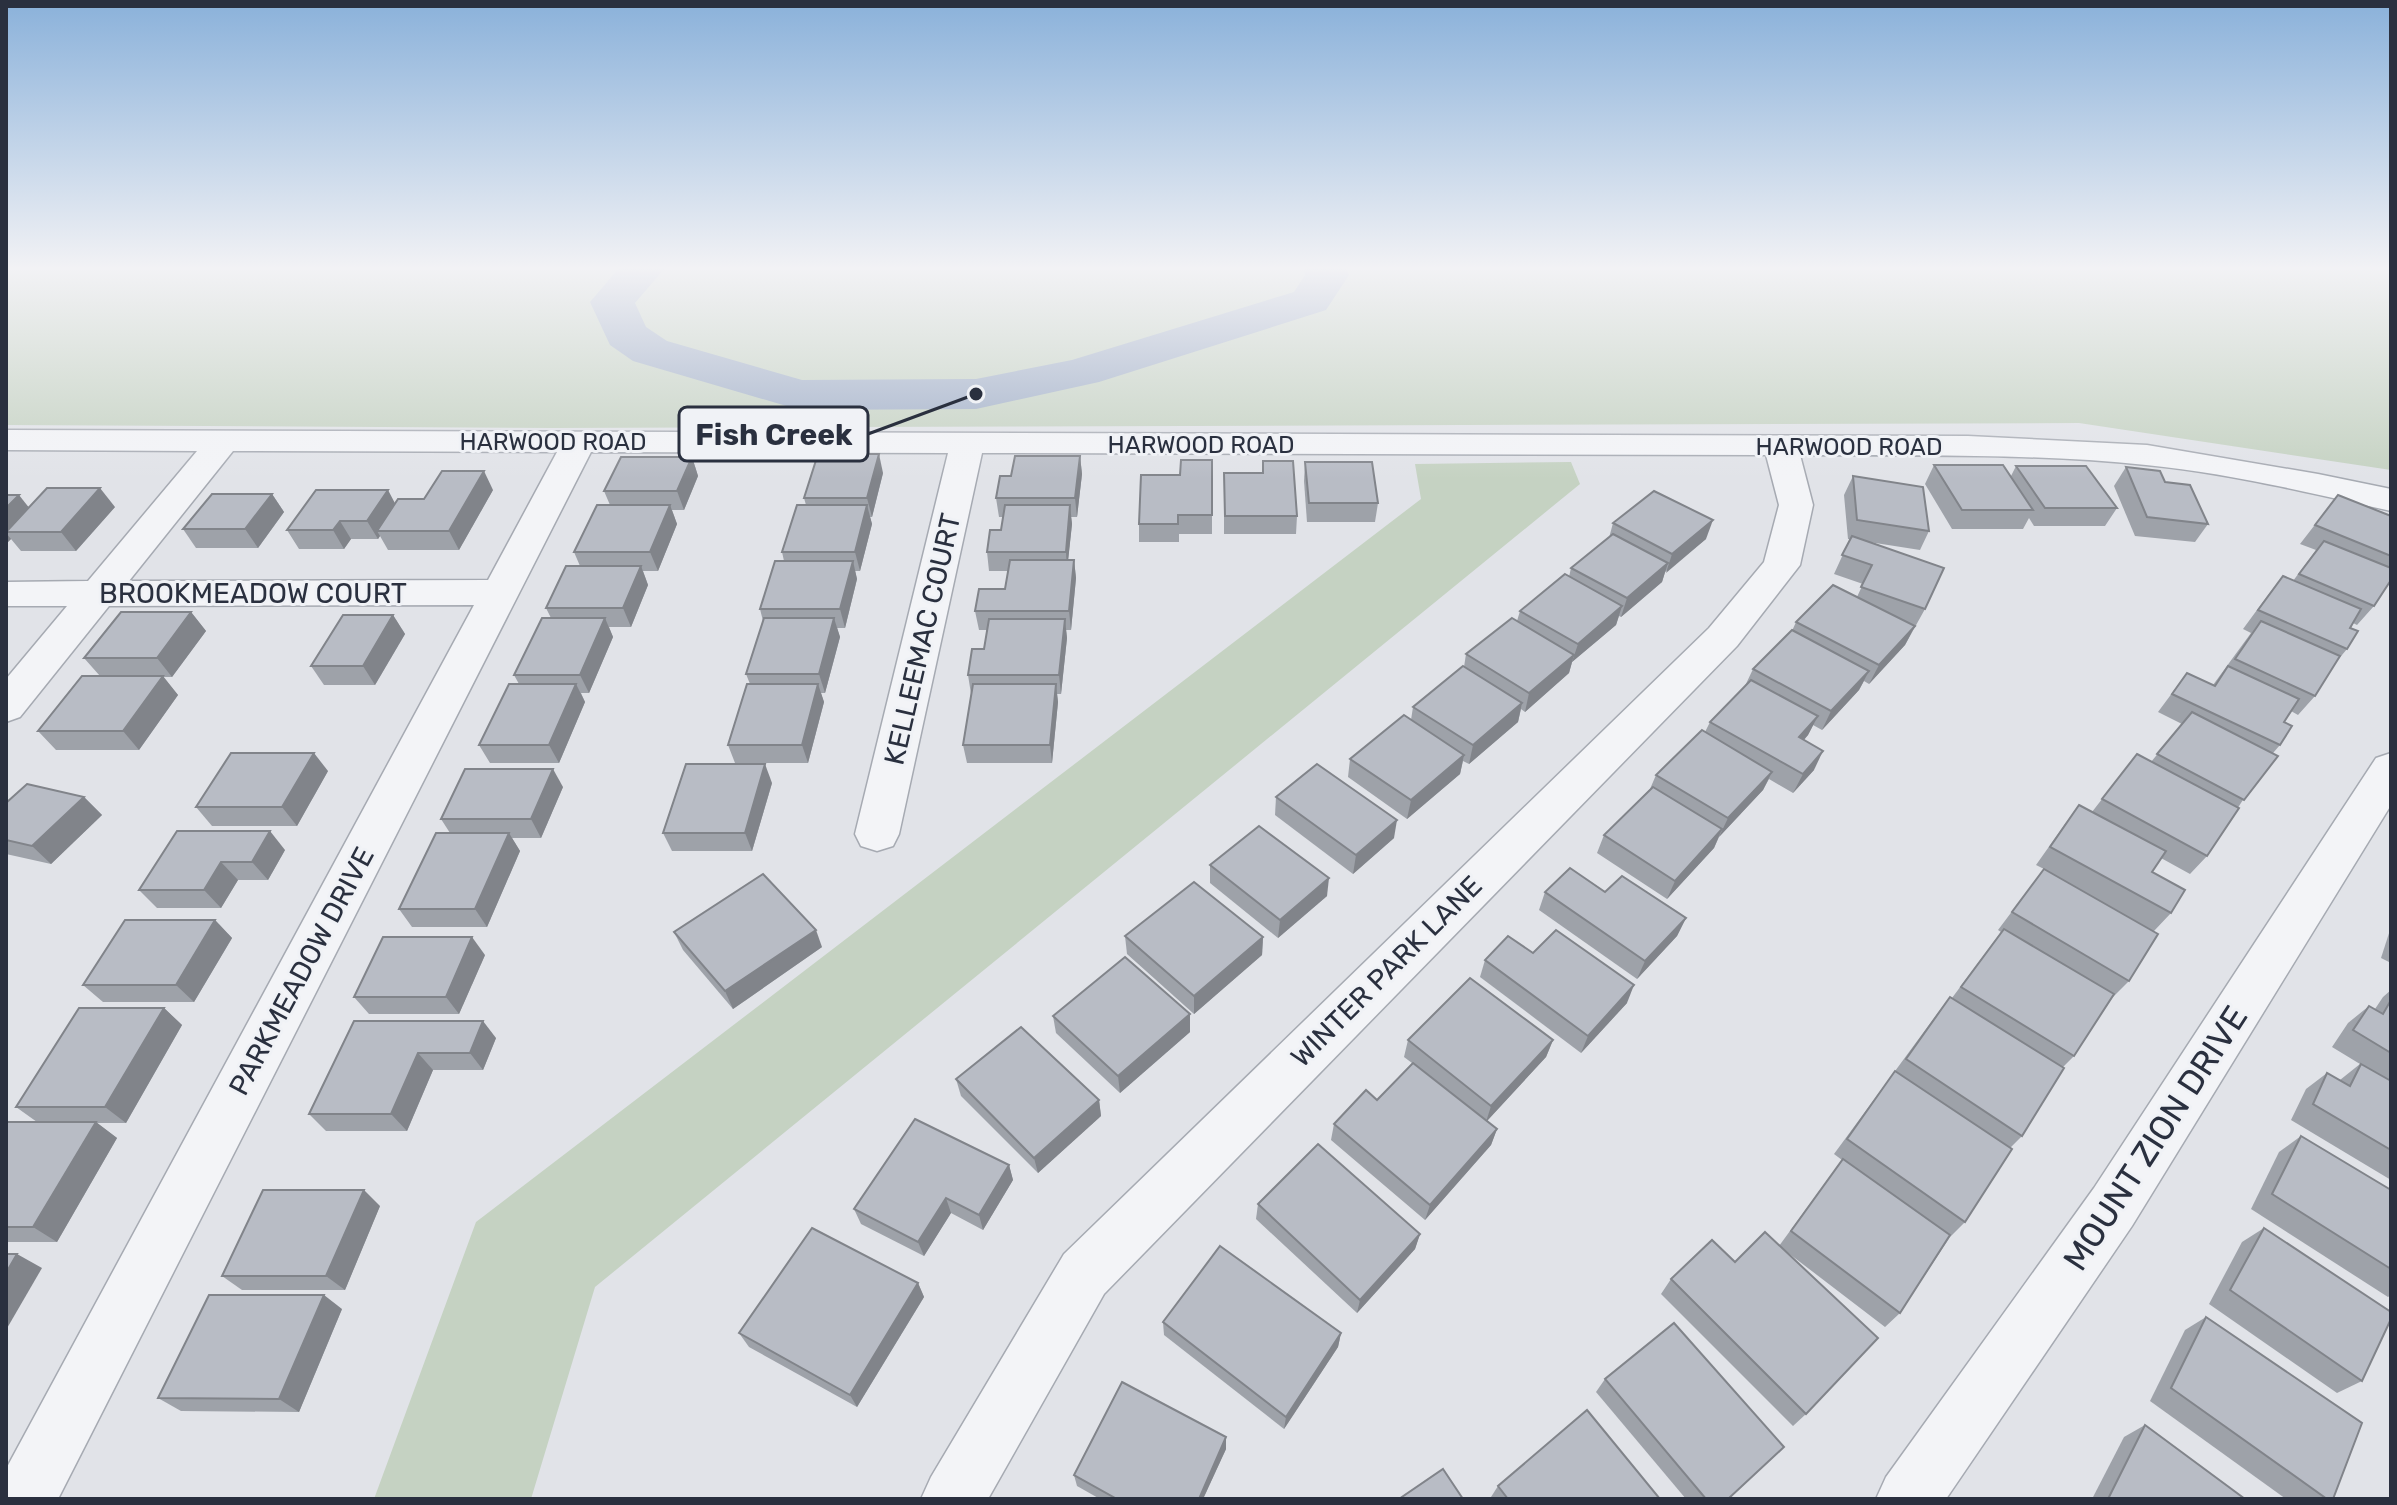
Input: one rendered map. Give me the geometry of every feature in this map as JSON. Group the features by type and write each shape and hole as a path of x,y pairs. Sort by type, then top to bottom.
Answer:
{"street":[{"name":"HARWOOD ROAD","path":"6,440 1968,446 2147,455 2318,484 2391,500"},
{"path":"6,707 223,441"},
{"name":"PARKMEADOW DRIVE","path":"24,1499 579,442"},
{"name":"KELLEEMAC COURT","path":"877,834 967,444"},
{"name":"WINTER PARK LANE","path":"953,1499 1084,1274 1723,637 1782,565 1796,505 1781,447"},
{"name":"BROOKMEADOW COURT","path":"6,594 500,592"},
{"name":"MOUNT ZION DRIVE","path":"1908,1499 2113,1207 2391,769"}],"green space":[{"path":"6,338 2391,338 2391,470 2079,423 553,428 6,425"},
{"path":"1571,462 1580,484 595,1287 531,1499 374,1499 476,1222 1421,499 1415,464"}],"building":[{"path":"818,454 879,454 867,498 804,498"},
{"path":"1015,456 1080,456 1075,498 996,498 1000,476 1011,476"},
{"path":"621,457 692,457 677,491 604,491"},
{"path":"1181,460 1212,460 1212,515 1178,515 1178,524 1139,524 1141,475 1180,475"},
{"path":"1263,461 1293,461 1297,516 1225,516 1224,473 1263,473"},
{"path":"1305,462 1372,462 1378,503 1309,503"},
{"path":"1934,465 2003,465 2033,510 1962,510"},
{"path":"2016,466 2086,466 2117,508 2045,508"},
{"path":"2126,467 2160,471 2165,482 2190,485 2208,524 2147,517"},
{"path":"442,471 484,471 449,531 377,531 398,499 424,499"},
{"path":"1853,476 1923,487 1929,531 1857,520"},
{"path":"47,488 100,488 61,532 6,532"},
{"path":"316,490 388,490 367,521 340,521 333,530 287,530"},
{"path":"1654,491 1713,520 1672,554 1613,523"},
{"path":"212,494 272,494 245,529 183,529"},
{"path":"6,495 19,495 6,508"},
{"path":"2338,495 2391,516 2391,556 2315,525"},
{"path":"597,505 670,505 650,552 574,552"},
{"path":"797,505 867,505 855,552 782,552"},
{"path":"1005,505 1070,505 1066,552 987,552 990,530 1001,530"},
{"path":"1613,534 1668,563 1627,598 1571,568"},
{"path":"1852,536 1944,568 1925,609 1861,587 1872,565 1842,555"},
{"path":"2324,541 2391,568 2391,580 2374,606 2299,574"},
{"path":"1010,560 1074,560 1069,611 975,611 979,589 1005,589"},
{"path":"775,561 853,561 840,609 760,609"},
{"path":"566,566 641,566 623,608 546,608"},
{"path":"1565,574 1622,606 1578,644 1520,611"},
{"path":"2283,576 2361,609 2350,628 2358,631 2347,649 2258,610"},
{"path":"1833,585 1915,626 1879,665 1796,622"},
{"path":"121,612 191,612 157,658 84,658"},
{"path":"343,615 393,615 363,666 311,666"},
{"path":"542,618 605,618 580,675 514,675"},
{"path":"764,618 834,618 819,674 746,674"},
{"path":"1512,618 1574,655 1529,693 1466,654"},
{"path":"989,619 1065,619 1059,675 968,675 972,649 984,649"},
{"path":"2261,621 2340,656 2315,696 2235,659"},
{"path":"1792,630 1869,671 1831,711 1753,669"},
{"path":"1463,666 1522,703 1473,745 1413,707"},
{"path":"2228,666 2299,699 2284,722 2292,726 2280,745 2172,694 2187,673 2215,686"},
{"path":"82,676 163,676 123,731 38,731"},
{"path":"1751,680 1818,716 1799,737 1823,751 1803,774 1710,722"},
{"path":"509,684 576,684 549,745 479,745"},
{"path":"747,684 818,684 802,745 728,745"},
{"path":"973,684 1056,684 1050,745 963,745"},
{"path":"2192,712 2278,756 2244,800 2157,754"},
{"path":"1404,715 1464,755 1411,800 1350,759"},
{"path":"1702,730 1772,772 1728,818 1656,775"},
{"path":"231,753 314,753 282,807 196,807"},
{"path":"2137,754 2239,808 2207,856 2102,799"},
{"path":"686,764 765,764 745,833 663,833"},
{"path":"1317,764 1397,820 1356,855 1276,797"},
{"path":"465,769 553,769 531,819 441,819"},
{"path":"27,784 84,797 32,846 6,840 6,803"},
{"path":"1653,787 1722,829 1675,881 1604,835"},
{"path":"2079,805 2166,851 2152,872 2185,890 2171,913 2050,847"},
{"path":"1259,826 1329,878 1280,920 1210,865"},
{"path":"177,831 270,831 252,862 221,862 204,890 139,890"},
{"path":"436,833 509,833 475,909 399,909"},
{"path":"1570,868 1605,892 1622,876 1686,918 1645,961 1545,892"},
{"path":"2044,869 2158,934 2129,981 2012,912"},
{"path":"763,874 816,930 725,991 674,932"},
{"path":"1194,882 1263,937 1194,996 1125,936"},
{"path":"125,920 215,920 176,985 83,985"},
{"path":"2004,929 2114,994 2074,1056 1961,987"},
{"path":"1556,930 1634,985 1588,1036 1485,960 1508,936 1533,953"},
{"path":"383,937 472,937 446,997 354,997"},
{"path":"1125,957 1190,1014 1118,1076 1053,1016"},
{"path":"1470,978 1553,1040 1491,1106 1408,1040"},
{"path":"1950,997 2064,1068 2022,1136 1906,1059"},
{"path":"2391,1000 2391,1053 2353,1030 2369,1006 2383,1014"},
{"path":"79,1008 164,1008 105,1107 16,1107"},
{"path":"354,1021 483,1021 470,1053 418,1053 391,1114 309,1114"},
{"path":"1021,1027 1099,1100 1034,1158 956,1079"},
{"path":"1413,1063 1497,1129 1430,1205 1334,1124 1366,1090 1377,1100"},
{"path":"2361,1064 2391,1081 2391,1150 2313,1104 2327,1073 2350,1086"},
{"path":"1895,1071 2012,1149 1965,1222 1847,1139"},
{"path":"915,1119 1009,1165 979,1215 946,1198 918,1242 854,1209"},
{"path":"6,1122 96,1122 33,1227 6,1227"},
{"path":"2301,1136 2391,1190 2391,1269 2272,1194"},
{"path":"1318,1144 1420,1234 1360,1300 1258,1204"},
{"path":"1843,1159 1950,1235 1900,1313 1791,1231"},
{"path":"263,1190 364,1190 326,1276 222,1276"},
{"path":"812,1228 918,1283 850,1395 739,1333"},
{"path":"2264,1228 2391,1312 2391,1319 2362,1381 2230,1290"},
{"path":"1765,1232 1878,1338 1806,1414 1671,1279 1712,1240 1735,1262"},
{"path":"1220,1246 1341,1333 1286,1417 1163,1322"},
{"path":"6,1254 17,1254 6,1273"},
{"path":"209,1295 324,1295 279,1399 158,1398"},
{"path":"2206,1317 2362,1423 2333,1499 2327,1499 2171,1388"},
{"path":"1674,1323 1784,1447 1728,1499 1706,1499 1605,1379"},
{"path":"1122,1382 1226,1437 1199,1499 1117,1499 1074,1475"},
{"path":"1587,1410 1660,1499 1508,1499 1498,1486"},
{"path":"2145,1425 2245,1499 2108,1499"},
{"path":"1443,1469 1463,1499 1399,1499"}],"waterway":[{"path":"631,338 650,351 800,395 976,394 1082,372 1190,338"}],"place":[{"name":"Fish Creek","path":"976,394"}]}
